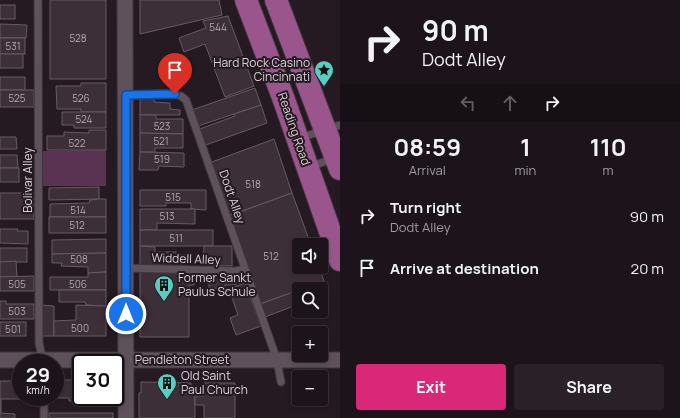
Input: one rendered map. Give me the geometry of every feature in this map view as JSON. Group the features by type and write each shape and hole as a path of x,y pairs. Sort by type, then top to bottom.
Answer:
{"main road":[{"name":"Reading Road","path":"246,0 284,100 340,260"},
{"path":"276,0 333,128 339,161"}],"street":[{"path":"125,0 126,418"},
{"name":"Pendleton Street","path":"0,360 12,360"},
{"name":"Pendleton Street","path":"64,361 340,360"}],"lane":[{"name":"Bolivar Alley","path":"38,0 39,343 42,354"},
{"name":"Dodt Alley","path":"126,95 175,94 186,100 277,360 281,382"},
{"path":"298,139 333,128"},
{"path":"308,168 339,161"},
{"name":"Widdell Alley","path":"126,268 236,271 245,269"},
{"path":"44,406 44,418"}],"shaded area":[{"path":"106,150 106,186 43,186 42,151"}],"building":[{"path":"50,0 106,0 106,79 50,79"},
{"path":"140,0 219,0 222,15 140,34"},
{"path":"0,5 15,5 15,19 0,19"},
{"path":"228,16 254,86 225,97 205,44 184,52 179,38 206,28 203,21"},
{"path":"0,24 27,25 26,38 0,38"},
{"path":"0,38 25,38 25,54 0,54"},
{"path":"0,54 23,54 23,68 0,68"},
{"path":"0,77 25,77 25,90 0,90"},
{"path":"81,83 106,83 106,112 81,112 81,109 57,109 56,86 81,86"},
{"path":"255,88 261,105 198,126 192,110"},
{"path":"0,90 34,90 34,107 0,107"},
{"path":"140,98 154,98 154,102 170,103 170,109 180,110 180,115 140,115"},
{"path":"261,105 267,123 203,146 197,130 235,116 234,114"},
{"path":"62,112 106,112 106,128 74,128 74,125 62,125"},
{"path":"140,115 156,115 156,119 183,119 183,134 140,133"},
{"path":"89,130 106,130 106,150 47,150 47,136 64,136 64,132 89,133"},
{"path":"140,133 183,134 183,148 155,148 155,152 140,152"},
{"path":"0,137 16,137 17,149 0,149"},
{"path":"274,139 292,193 229,216 209,163"},
{"path":"140,152 184,153 184,167 159,166 158,170 139,170"},
{"path":"0,155 17,155 18,168 0,168"},
{"path":"0,168 19,168 19,182 0,182"},
{"path":"99,187 99,199 49,200 49,188"},
{"path":"140,190 206,190 206,210 191,209 191,203 166,203 166,206 140,206"},
{"path":"0,193 34,193 34,219 0,219"},
{"path":"292,193 308,238 292,238 292,274 322,274 324,281 292,282 292,292 260,304 229,216"},
{"path":"106,199 106,217 50,217 50,204 89,203 90,200"},
{"path":"140,209 195,209 195,224 157,223 157,230 140,230"},
{"path":"49,217 106,217 106,233 49,233"},
{"path":"0,229 18,229 17,231 28,231 28,244 0,243"},
{"path":"140,230 213,230 213,246 140,246"},
{"path":"106,239 106,253 52,254 52,240"},
{"path":"140,246 155,247 155,252 177,252 177,255 185,255 185,266 140,265"},
{"path":"204,246 232,246 232,266 203,266"},
{"path":"0,248 27,248 27,262 0,262"},
{"path":"106,253 106,272 88,273 88,267 61,266 62,263 52,263 52,254"},
{"path":"16,261 17,277 0,277 0,262"},
{"path":"106,272 106,290 50,290 50,277 88,277 88,273"},
{"name":"Former Sankt Paulus Schule","path":"140,272 194,272 194,285 189,285 189,337 140,337"},
{"path":"209,274 236,275 236,285 225,285 225,289 209,288"},
{"path":"34,276 34,291 0,291 0,277"},
{"path":"245,283 261,326 236,335 230,318 238,315 229,289"},
{"path":"59,290 106,290 106,306 86,305 85,302 59,302"},
{"path":"292,293 292,307 265,317 260,304"},
{"path":"0,301 6,301 6,304 34,304 34,319 0,319"},
{"path":"42,305 54,306 54,336 42,336"},
{"path":"76,305 106,306 106,336 54,336 54,321 76,320"},
{"path":"0,322 26,322 26,336 0,336"},
{"path":"64,380 72,380 72,401 69,401 69,398 64,398"},
{"path":"0,381 12,381 12,399 1,399 0,413"},
{"name":"Old Saint Paul Church","path":"141,382 191,383 191,393 195,393 195,418 139,418 139,393 141,393"},
{"path":"204,383 235,383 235,418 204,418 204,405 195,405 195,396 204,396"},
{"path":"0,413 15,414 15,418 0,418"},
{"path":"49,413 113,413 113,418 49,418"}],"place":[{"name":"Hard Rock Casino Cincinnati","path":"324,87"},
{"name":"Former Sankt Paulus Schule","path":"164,302"},
{"name":"Old Saint Paul Church","path":"167,400"}],"route":[{"path":"126,314 126,95 175,94"}]}
